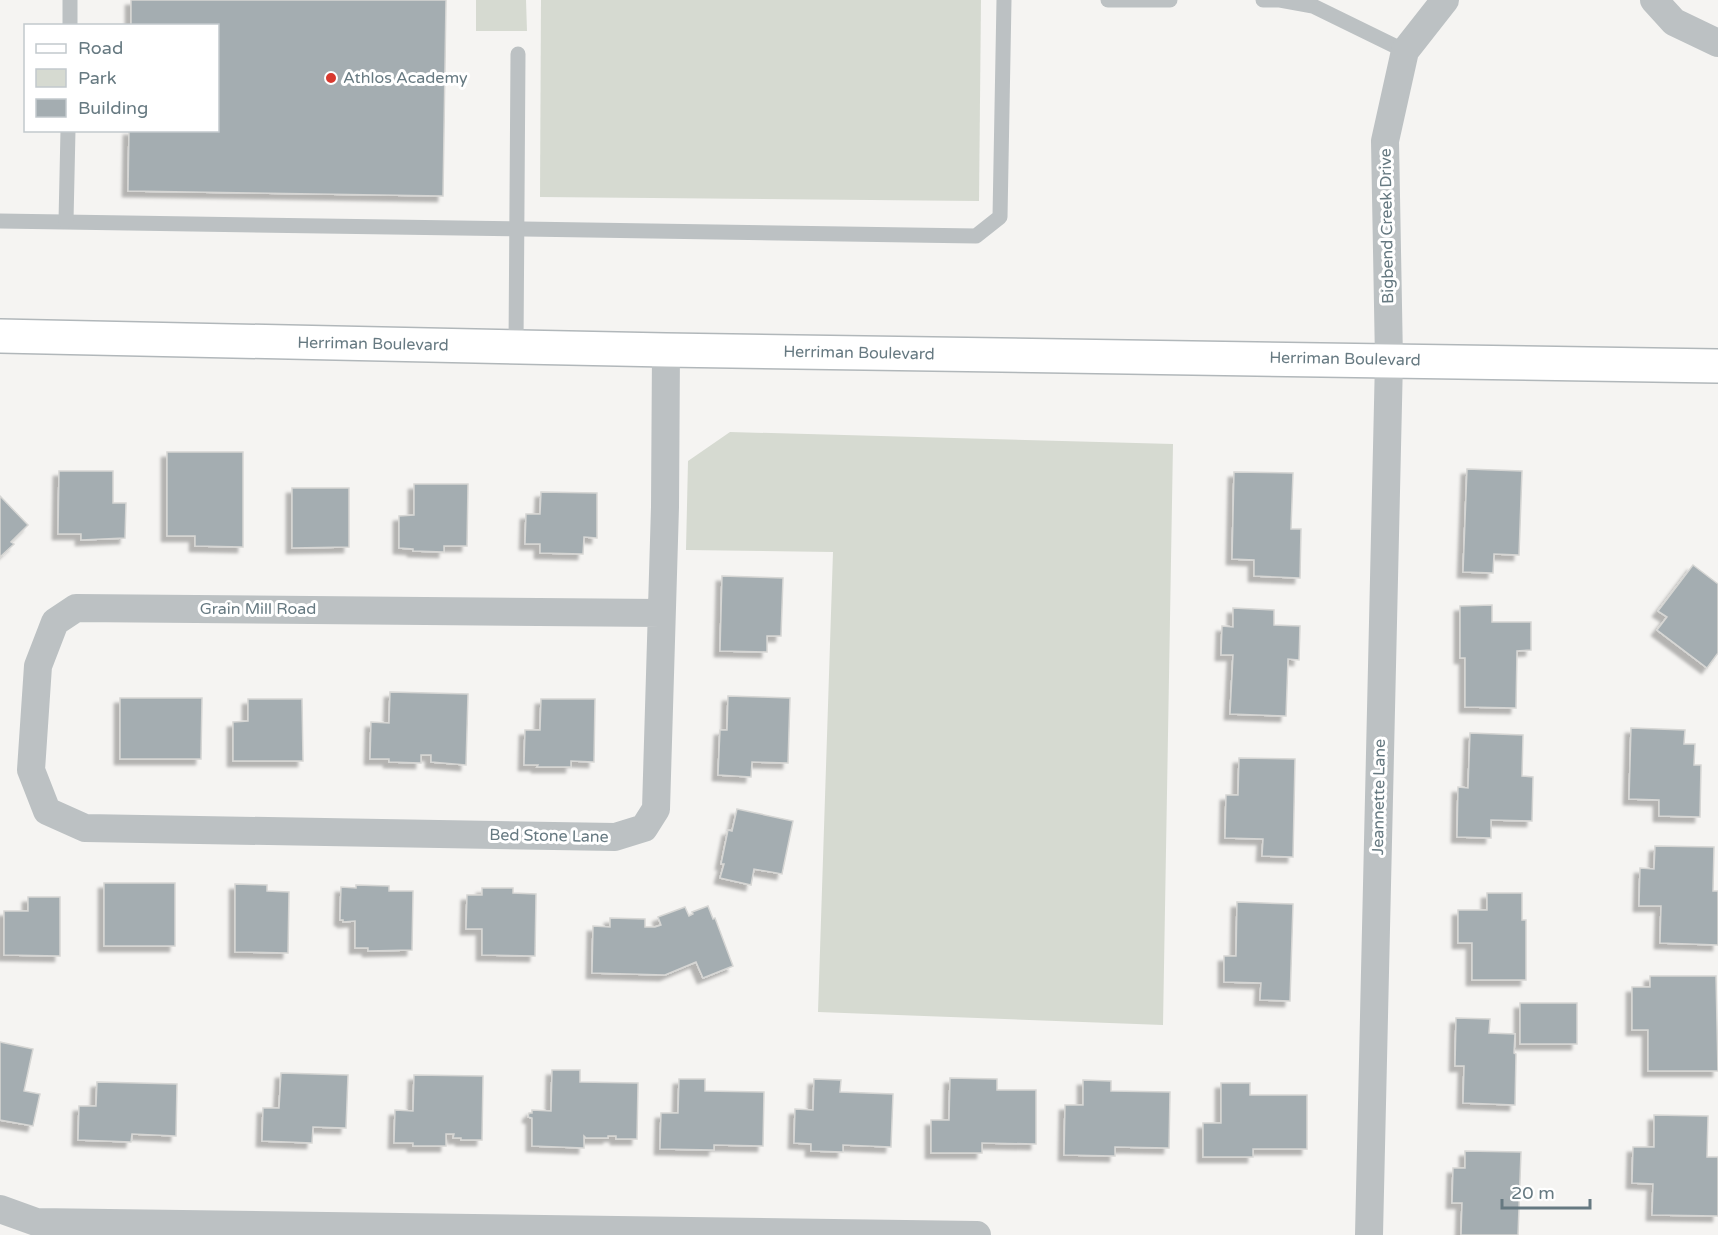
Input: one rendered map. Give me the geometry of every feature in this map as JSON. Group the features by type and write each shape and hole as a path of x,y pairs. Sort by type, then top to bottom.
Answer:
{"main road":[{"name":"Herriman Boulevard","path":"0,336 666,350 1718,366"}],"street":[{"name":"Bigbend Creek Drive","path":"1389,360 1385,141 1405,51 1445,0"},
{"path":"1654,0 1674,22 1718,43"},
{"name":"Bed Stone Lane","path":"47,811 85,828 615,837 644,828 656,809 665,507 666,350"},
{"name":"Jeannette Lane","path":"1369,1235 1389,360"},
{"name":"Grain Mill Road","path":"47,811 31,770 38,666 55,622 76,608 661,613"},
{"path":"0,1209 36,1222 977,1235"}],"lane":[{"path":"70,0 70,24"},
{"path":"0,220 976,236 1000,217 1004,0"},
{"path":"1108,0 1170,0"},
{"path":"1263,0 1280,0 1313,6 1405,51"},
{"path":"516,347 518,54"},
{"path":"66,221 68,132"}],"green space":[{"path":"476,0 526,0 527,31 476,31"},
{"path":"541,0 981,0 979,201 540,197"},
{"path":"730,432 1173,444 1163,1025 818,1012 833,552 686,550 688,461"}],"building":[{"name":"Athlos Academy","path":"131,0 446,0 443,196 128,191 129,132 219,132 219,24 131,24"},
{"path":"167,452 243,452 243,547 195,546 195,536 167,536"},
{"path":"1467,469 1522,471 1519,555 1494,554 1493,573 1463,572"},
{"path":"59,471 113,471 113,503 126,503 125,538 81,540 81,534 58,534"},
{"path":"1234,472 1293,473 1291,529 1301,529 1300,578 1254,576 1254,560 1232,559"},
{"path":"414,484 468,484 467,546 444,546 444,552 399,548 399,516 414,515"},
{"path":"292,488 349,488 349,547 292,548"},
{"path":"541,492 597,493 597,538 584,537 583,554 540,553 540,544 525,544 526,514 540,514"},
{"path":"0,496 28,525 11,542 14,544 0,557"},
{"path":"1693,565 1718,584 1718,653 1707,668 1657,630 1667,617 1658,611"},
{"path":"722,576 783,578 781,636 767,636 767,652 720,651"},
{"path":"1492,605 1492,622 1531,622 1531,650 1517,651 1516,708 1465,707 1465,658 1460,658 1460,606"},
{"path":"1233,608 1274,610 1274,625 1300,626 1299,660 1288,659 1286,716 1230,714 1233,655 1221,655 1222,626 1233,627"},
{"path":"390,692 468,694 466,765 431,762 431,755 421,755 421,763 370,759 371,722 389,723"},
{"path":"728,696 790,698 788,763 752,762 751,777 718,775 720,730 727,730"},
{"path":"120,698 202,698 201,759 120,759"},
{"path":"248,699 302,699 303,761 233,761 233,722 248,721"},
{"path":"541,699 595,699 594,762 571,761 571,767 524,765 525,730 540,730"},
{"path":"1631,728 1685,730 1684,744 1695,744 1694,765 1701,765 1700,817 1659,816 1659,800 1629,799"},
{"path":"1470,733 1523,735 1522,776 1533,777 1532,821 1491,820 1491,838 1457,837 1458,787 1468,788"},
{"path":"1239,758 1295,759 1293,857 1262,856 1263,839 1225,838 1226,795 1238,795"},
{"path":"737,809 793,821 782,874 754,869 751,885 720,878 728,830 732,831"},
{"path":"1655,846 1714,847 1713,891 1718,891 1718,945 1660,943 1661,906 1639,906 1640,868 1654,869"},
{"path":"104,883 175,883 175,946 104,946"},
{"path":"235,884 267,885 267,891 289,892 288,953 235,952"},
{"path":"356,885 389,886 389,891 413,891 412,950 368,951 368,948 355,948 355,921 340,920 341,887 356,888"},
{"path":"482,888 513,888 513,893 536,894 535,956 482,955 482,929 466,929 467,895 482,895"},
{"path":"1487,893 1522,893 1522,920 1526,920 1526,980 1472,980 1472,943 1458,943 1458,910 1487,910"},
{"path":"28,897 60,897 60,956 4,955 4,911 28,911"},
{"path":"1237,902 1293,904 1290,1001 1260,1000 1261,983 1224,982 1224,956 1236,956"},
{"path":"708,906 713,919 715,918 733,966 703,978 696,962 665,975 592,973 593,926 610,927 610,918 645,919 645,927 655,927 661,925 658,917 685,907 689,916 693,914 692,912"},
{"path":"1650,976 1716,976 1718,1071 1648,1071 1648,1030 1632,1030 1632,987 1650,987"},
{"path":"1520,1003 1577,1003 1577,1044 1520,1044"},
{"path":"1456,1018 1490,1019 1489,1033 1515,1034 1515,1105 1463,1103 1464,1066 1455,1066"},
{"path":"0,1042 33,1049 24,1091 40,1094 33,1126 0,1120"},
{"path":"552,1070 580,1070 580,1082 638,1083 637,1139 616,1139 616,1136 586,1138 584,1136 584,1148 532,1146 532,1118 528,1117 529,1113 532,1113 532,1110 551,1111"},
{"path":"281,1073 348,1075 346,1128 313,1127 312,1143 262,1141 263,1108 279,1108"},
{"path":"414,1075 483,1076 482,1140 461,1140 461,1138 453,1138 454,1134 446,1134 446,1146 413,1146 413,1143 394,1143 395,1110 413,1111"},
{"path":"950,1078 997,1079 997,1090 1036,1090 1036,1144 982,1143 982,1153 931,1153 931,1120 949,1120"},
{"path":"679,1079 705,1079 705,1091 764,1092 763,1146 714,1145 714,1150 660,1149 661,1113 678,1113"},
{"path":"814,1079 841,1080 840,1092 893,1094 891,1147 843,1145 843,1152 811,1151 811,1144 794,1143 795,1109 813,1110"},
{"path":"1083,1080 1111,1081 1111,1091 1170,1092 1169,1148 1115,1147 1115,1156 1064,1155 1065,1105 1083,1105"},
{"path":"97,1082 177,1084 176,1136 132,1134 131,1142 78,1140 79,1106 96,1106"},
{"path":"1221,1083 1250,1083 1250,1095 1307,1095 1307,1149 1253,1149 1253,1157 1203,1157 1203,1123 1221,1123"},
{"path":"1654,1115 1708,1116 1707,1157 1718,1157 1718,1216 1652,1215 1653,1184 1632,1183 1633,1147 1654,1147"},
{"path":"1465,1151 1521,1152 1518,1235 1461,1235 1462,1203 1452,1203 1453,1168 1465,1168"}],"place":[{"name":"Athlos Academy","path":"331,78"}]}
